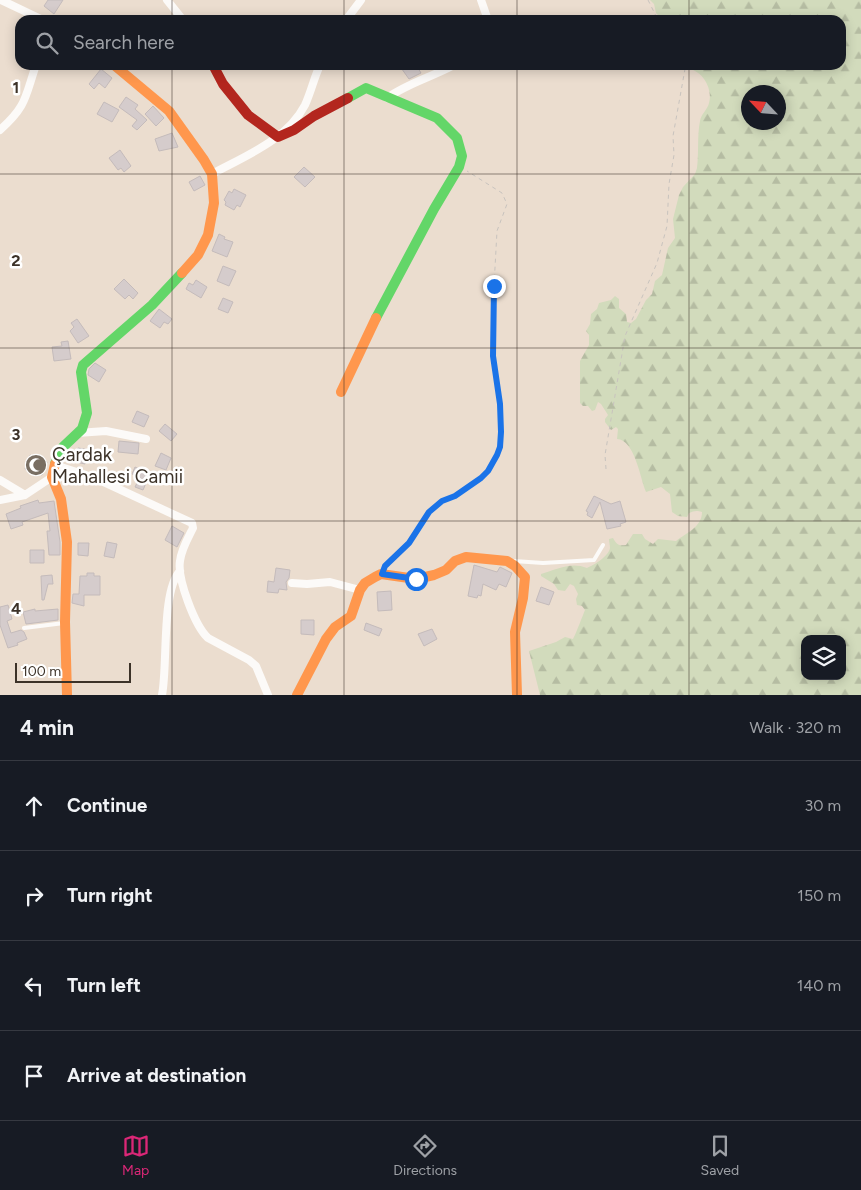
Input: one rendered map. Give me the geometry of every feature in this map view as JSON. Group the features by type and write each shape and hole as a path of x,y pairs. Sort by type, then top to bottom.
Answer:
{"street":[{"path":"2,0 33,15"},
{"path":"167,0 179,15"},
{"path":"350,15 361,0"},
{"path":"481,0 486,15"},
{"path":"0,130 23,105 34,70"},
{"path":"67,695 67,542 61,499 52,477 63,447 82,428 87,413 81,372 82,365 152,305 204,245 208,235 214,203 212,174 204,160 169,112 120,70"},
{"path":"216,70 223,84 248,115 278,137"},
{"path":"278,137 298,118 318,70"},
{"path":"387,98 400,89 445,70"},
{"path":"212,174 294,130 314,116 366,88 437,118 457,138 461,149 460,167 434,209 382,305 341,392"},
{"path":"77,433 106,431 146,440"},
{"path":"55,465 94,478 192,523 193,528 180,562 180,571 193,616 203,634 208,638 249,660 256,666 268,695"},
{"path":"0,500 25,495 52,477"},
{"path":"0,480 25,495"},
{"path":"297,695 326,639 336,627 352,616 360,590 365,583 382,574 416,579 434,576 446,570 455,561 466,557 506,561 515,566 525,578 523,598 515,632 517,695"},
{"path":"162,695 166,676 165,650 172,586 180,571"},
{"path":"292,583 330,582 360,590"}],"lane":[{"path":"506,561 543,563 594,560 603,545"},
{"path":"24,628 66,622"}],"path":[{"path":"648,0 656,15"},
{"path":"606,469 605,455 625,336 657,264 667,226 669,184 674,155 672,136 685,70"},
{"path":"382,574 385,566 409,543 429,512 442,501 469,487 488,471 500,447 500,404 493,356 494,286 498,231 506,204 502,192 460,167"}],"green space":[{"path":"650,0 861,0 861,695 540,695 529,651 565,637 573,639 585,610 582,606 577,605 576,599 578,594 574,586 570,584 565,591 558,590 554,584 541,576 541,574 557,568 575,565 590,567 607,554 610,548 609,539 613,538 617,544 622,545 626,545 633,534 642,534 645,539 653,544 658,539 676,541 693,529 701,517 702,512 698,511 689,513 687,517 678,516 672,512 670,494 661,487 646,492 633,453 623,441 617,439 618,429 616,427 611,430 605,422 608,415 601,404 598,402 595,410 592,411 588,406 583,406 580,403 580,361 589,345 589,335 586,331 590,324 591,314 597,309 599,303 611,300 615,296 619,299 619,308 626,314 627,322 631,323 636,319 646,300 652,294 655,281 662,275 668,248 675,238 673,219 679,195 683,187 695,174 697,168 700,121 710,98 710,92 703,77 692,70 846,70 846,15 658,15 654,4"}],"building":[{"path":"48,0 63,0 54,14 44,6"},
{"path":"100,70 112,78 105,88 99,83 94,89 89,84"},
{"path":"403,70 419,70 421,73 409,79"},
{"path":"126,97 138,105 135,109 147,120 137,130 132,126 137,120 119,107"},
{"path":"104,102 119,110 112,122 97,114"},
{"path":"153,106 164,118 156,126 145,114"},
{"path":"172,133 178,147 159,151 155,139"},
{"path":"120,150 131,166 124,172 121,168 118,170 109,158"},
{"path":"304,167 315,177 305,187 294,177"},
{"path":"200,176 205,185 194,191 189,182"},
{"path":"234,189 246,195 240,207 237,205 234,210 225,205 226,202 224,200 229,191 232,193"},
{"path":"219,234 225,237 224,239 233,242 227,257 212,251"},
{"path":"223,266 236,271 229,286 217,281"},
{"path":"124,279 138,293 133,299 129,295 125,299 114,289"},
{"path":"196,280 207,287 201,298 186,289 189,283 193,285"},
{"path":"223,298 233,302 228,313 218,309"},
{"path":"159,309 172,319 168,324 164,322 160,328 150,321"},
{"path":"77,319 89,336 78,343 70,331 74,327 71,323"},
{"path":"68,341 71,359 54,361 52,347 62,346 61,342"},
{"path":"95,363 106,370 99,382 88,375 89,369"},
{"path":"137,411 149,416 144,427 132,422"},
{"path":"165,424 177,434 171,441 159,431"},
{"path":"119,441 139,443 138,454 118,452"},
{"path":"78,448 90,450 85,464 76,462"},
{"path":"161,453 171,458 166,470 155,466"},
{"name":"Çardak Mahallesi Camii","path":"30,455 47,462 42,475 25,469"},
{"path":"135,467 150,474 143,490 135,487 140,477 132,474"},
{"path":"594,496 611,504 620,501 626,522 620,524 621,526 607,529 600,502 592,518 587,515 588,512 586,511"},
{"path":"38,500 39,503 54,501 60,555 49,555 47,531 50,531 48,513 22,522 23,525 11,529 6,514 21,508 20,506"},
{"path":"172,526 184,533 177,547 165,540"},
{"path":"107,542 117,544 114,558 104,556"},
{"path":"78,543 89,543 88,556 78,555"},
{"path":"30,550 44,550 44,563 30,563"},
{"path":"474,565 497,572 500,567 512,573 506,587 499,584 496,590 483,584 481,596 478,595 477,598 468,596"},
{"path":"276,568 290,570 289,578 286,582 287,590 279,589 278,593 267,592 268,581 274,582"},
{"path":"87,573 94,573 94,576 100,576 100,595 84,595 84,606 72,603 73,594 79,594 80,576 87,576"},
{"path":"52,575 53,584 48,584 44,600 42,600 41,576"},
{"path":"541,587 554,592 549,605 536,601"},
{"path":"391,591 392,610 378,611 377,592"},
{"path":"8,605 12,619 7,621 11,633 21,630 27,639 17,643 18,645 8,648 0,625 0,607"},
{"path":"35,609 35,611 58,609 58,620 26,624 23,612"},
{"path":"301,620 314,620 314,635 301,634"},
{"path":"366,623 382,629 379,636 364,630"},
{"path":"432,629 437,639 424,646 418,634"}],"traffic: fast":[{"path":"348,98 366,88 437,118 457,138 462,156 459,167 434,209 376,318"},
{"path":"55,464 63,447 82,429 87,413 81,372 83,365 152,305 182,273"}],"traffic: slow":[{"path":"120,70 169,111 212,174 214,203 208,235 198,255 182,273"},
{"path":"341,392 376,318"},
{"path":"55,464 52,477 61,499 67,542 65,622 67,695"},
{"path":"297,695 326,639 335,627 351,616 360,590 365,583 381,574 416,579 434,575 446,570 455,561 466,557 507,561 515,566 525,577 523,598 515,632 517,695"}],"traffic: jam":[{"path":"216,70 223,84 248,115 278,137 294,130 314,116 348,98"}],"place":[{"name":"Çardak Mahallesi Camii","path":"36,465"}],"route":[{"path":"416,579 382,574 385,566 409,543 429,512 442,501 455,496 481,478 488,471 500,447 500,404 493,356 494,286"}]}
